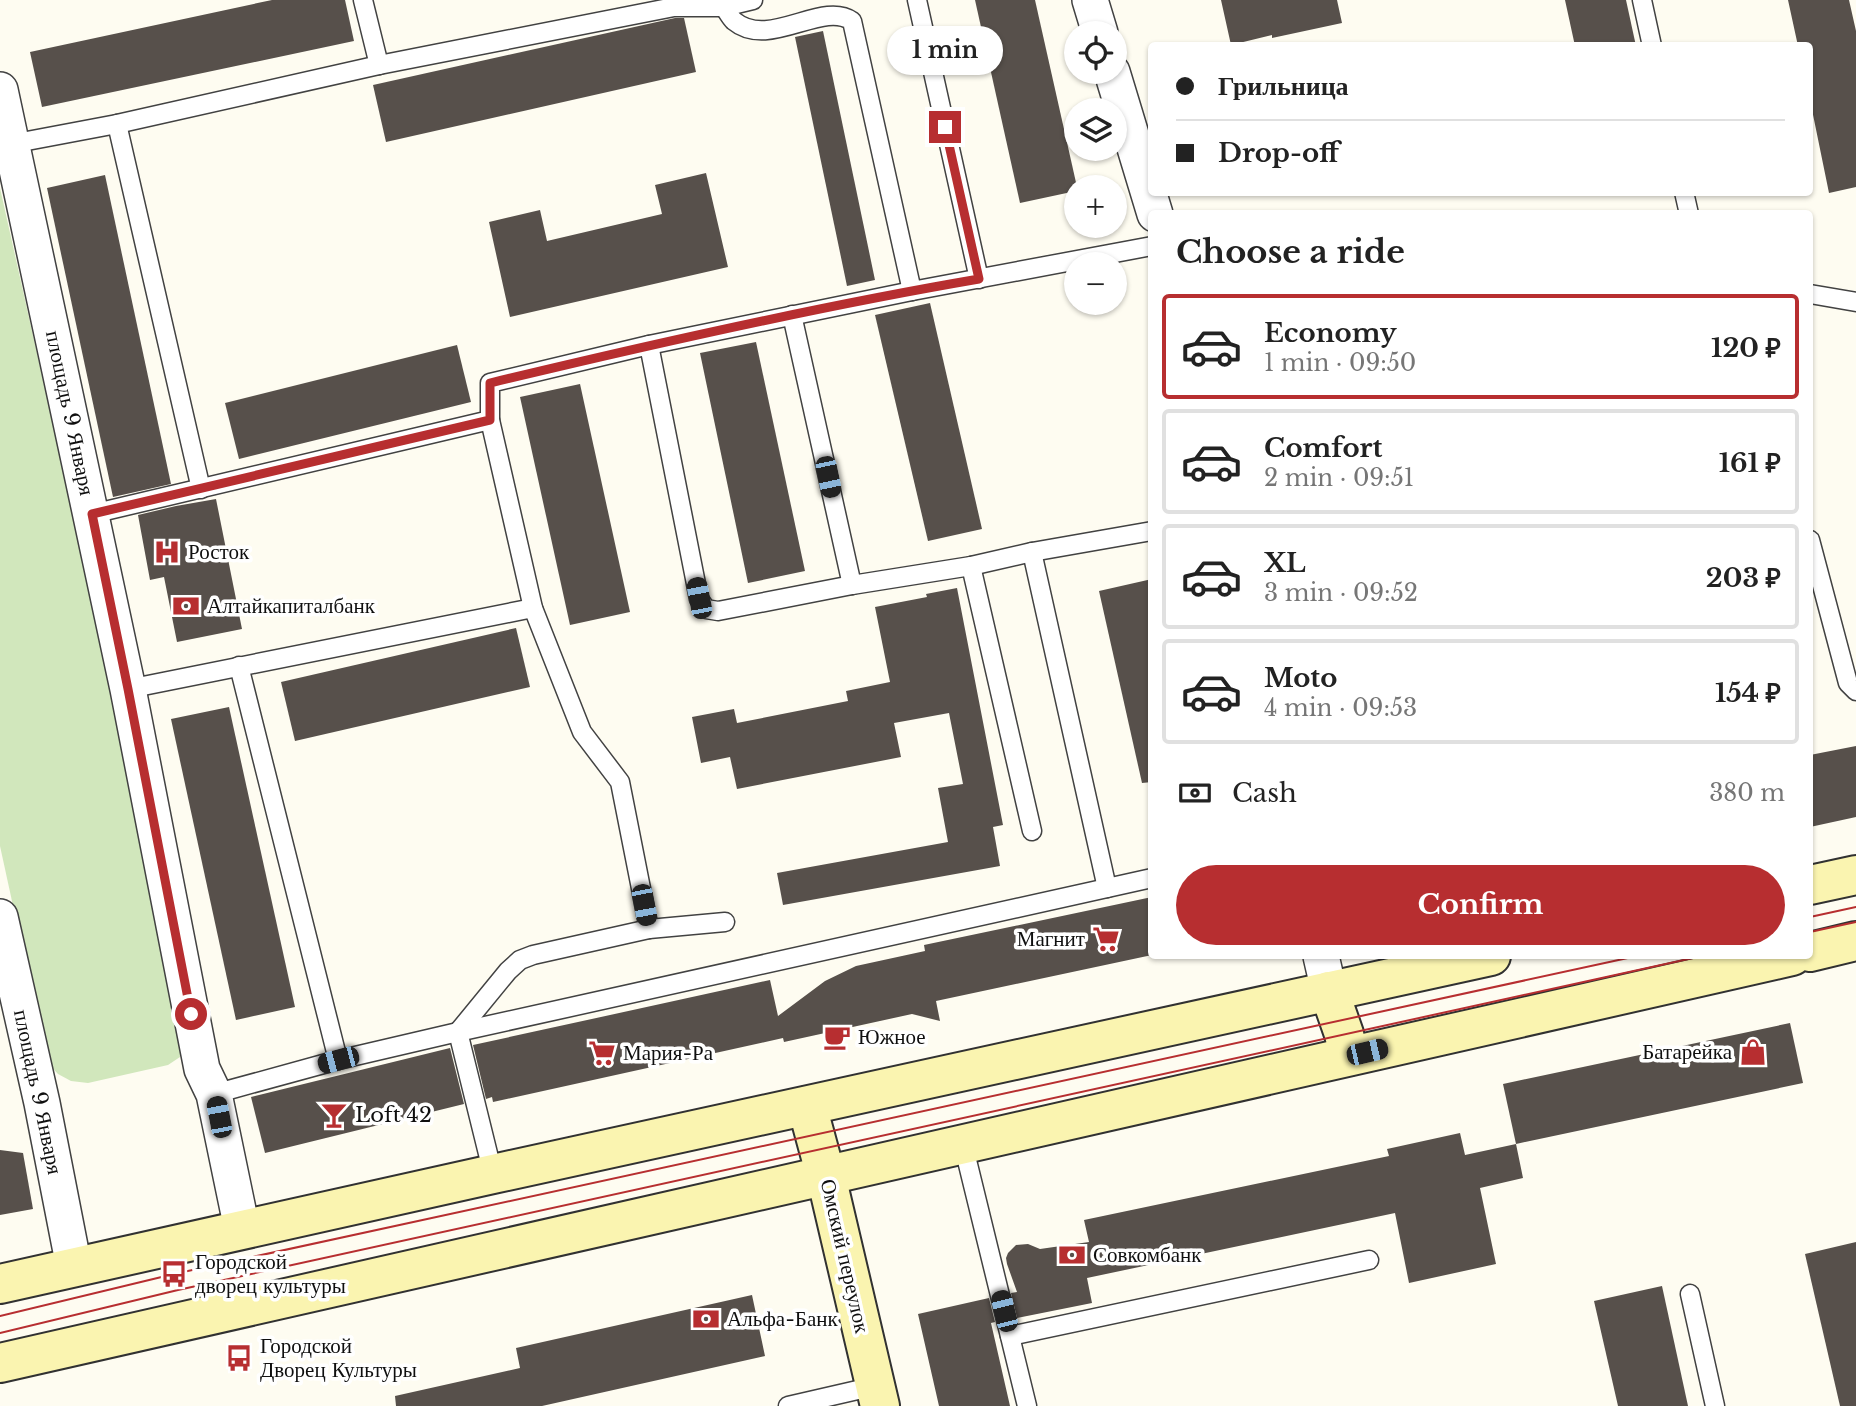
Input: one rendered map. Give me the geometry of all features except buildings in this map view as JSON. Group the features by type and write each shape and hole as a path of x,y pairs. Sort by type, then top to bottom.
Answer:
{"main road":[{"path":"1813,884 1856,874"},
{"path":"1813,951 1856,941"},
{"path":"0,1284 807,1106 1325,973 1462,959"},
{"path":"0,1363 1779,959"},
{"path":"1325,973 1349,1056"},
{"name":"Омский переулок","path":"807,1106 878,1396"}],"street":[{"path":"1090,0 1096,21"},
{"path":"1116,84 1148,191"},
{"name":"площадь 9 Января","path":"0,90 92,514 202,1069 214,1094 242,1229"},
{"name":"площадь 9 Января","path":"0,917 42,1103 74,1267"}],"lane":[{"path":"363,0 379,65"},
{"path":"10,144 117,124 379,65 673,4 724,7 754,0"},
{"path":"917,0 979,279"},
{"path":"1643,0 1651,42"},
{"path":"724,7 733,20 755,29 770,29 832,13 845,15 852,21 912,291"},
{"path":"117,124 201,489"},
{"path":"649,929 620,782 582,732 533,608 490,420 490,383 649,345 912,291 1148,247"},
{"path":"1813,295 1856,302"},
{"path":"792,316 852,585"},
{"path":"649,345 699,598 706,609 718,611 1148,532"},
{"path":"92,514 490,420"},
{"path":"1813,551 1848,683 1856,691"},
{"path":"1032,552 1107,888"},
{"path":"971,566 1032,831"},
{"path":"128,689 533,608"},
{"path":"239,666 338,1060"},
{"path":"214,1094 338,1060 458,1032 1148,879"},
{"path":"458,1032 520,960 649,929 724,922"},
{"path":"458,1032 493,1174"},
{"path":"964,1144 1027,1406"},
{"path":"1010,1336 1369,1260"},
{"path":"1690,1294 1715,1406"},
{"path":"788,1406 878,1396"}],"green space":[{"path":"0,188 188,1044 180,1057 168,1065 88,1083 71,1081 58,1074 47,1062 0,846"}],"tram line":[{"path":"1813,916 1856,907"},
{"path":"1813,931 1856,922"},
{"path":"0,1316 174,1274 1623,959"},
{"path":"0,1333 178,1290 1688,959"}],"place":[{"name":"Росток","path":"167,552"},
{"name":"Алтайкапиталбанк","path":"186,606"},
{"name":"Магнит","path":"1106,939"},
{"name":"Южное","path":"837,1037"},
{"name":"Батарейка","path":"1753,1052"},
{"name":"Мария-Ра","path":"602,1053"},
{"name":"Loft 42","path":"334,1115"},
{"name":"Совкомбанк","path":"1072,1255"},
{"name":"Городской дворец культуры","path":"174,1274"},
{"name":"Альфа-Банк","path":"706,1319"},
{"name":"Городской Дворец Культуры","path":"239,1358"}],"route":[{"path":"191,1014 92,514 490,420 490,383 649,345 979,279 945,127"}]}
